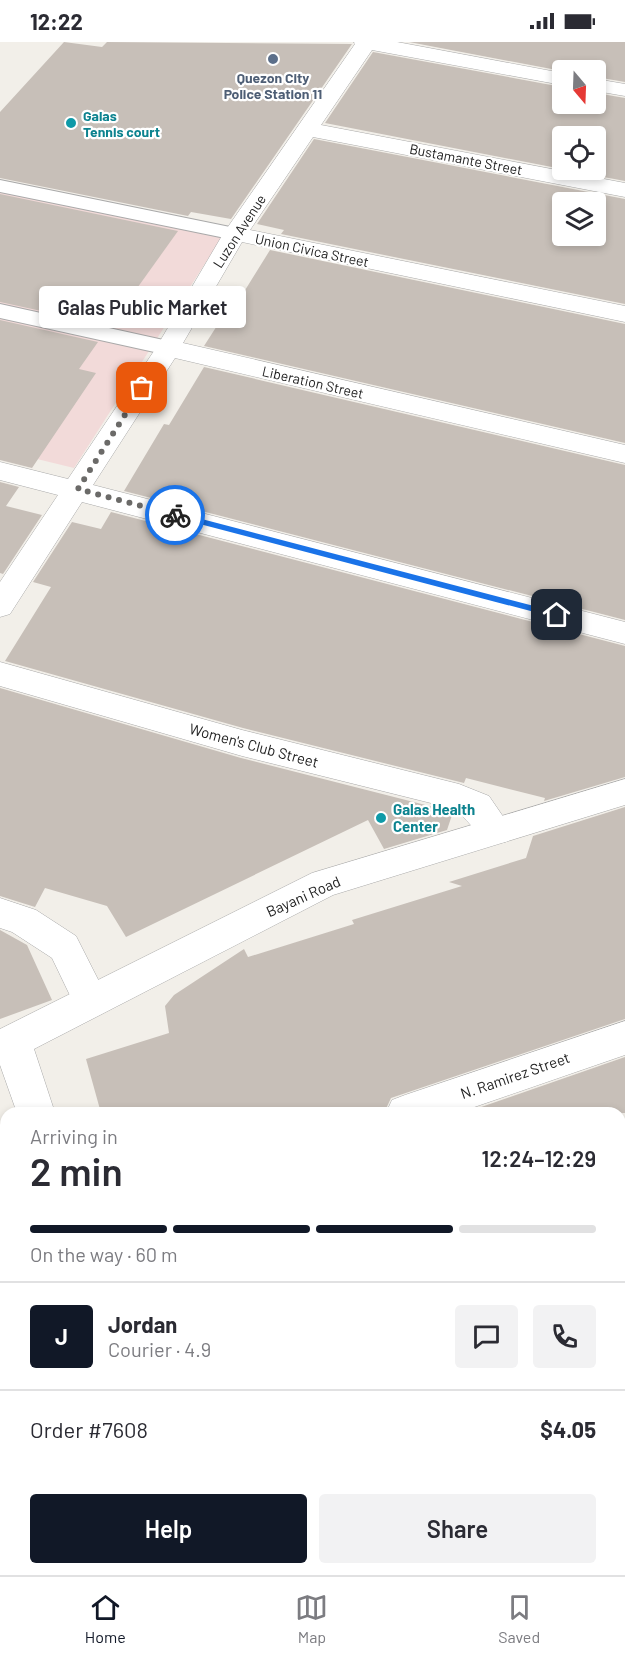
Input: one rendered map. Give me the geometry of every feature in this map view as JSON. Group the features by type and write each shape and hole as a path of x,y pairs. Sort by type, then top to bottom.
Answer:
{"street":[{"path":"366,42 552,77"},
{"name":"Luzon Avenue","path":"0,606 168,348 235,234 366,42"},
{"path":"606,87 625,90"},
{"name":"Bustamante Street","path":"306,129 625,190"},
{"name":"Union Civica Street","path":"0,186 625,314"},
{"name":"Liberation Street","path":"0,311 625,454"},
{"path":"0,471 78,489 625,633"},
{"name":"Women's Club Street","path":"0,674 242,743 459,797 477,806 496,831"},
{"name":"Bayani Road","path":"7,1044 90,999 324,883 625,792"},
{"path":"0,913 24,921 64,947 90,999"},
{"name":"N. Ramirez Street","path":"423,1107 625,1038"},
{"path":"7,1044 33,1107"}],"shaded area":[{"path":"0,192 222,237 74,468 0,450"}],"building":[{"path":"64,42 102,47 107,42 352,44 231,219 191,212 188,216 0,178 0,112"},
{"path":"409,42 625,42 625,82 606,79 606,60 552,60 552,69"},
{"path":"373,52 552,85 552,114 606,114 606,95 625,98 625,181 606,177 606,126 552,126 552,167 325,123"},
{"path":"314,139 589,192 552,192 552,246 606,246 606,195 625,199 625,304 281,234 284,230 257,224"},
{"path":"0,194 178,231 110,326 0,302"},
{"path":"270,250 625,324 625,443 204,346 229,307 234,308"},
{"path":"0,320 98,342 79,369 96,373 32,468 0,460"},
{"path":"204,367 625,465 625,620 124,491 164,424 169,425"},
{"path":"0,482 19,487 6,506 42,515 3,574 0,573"},
{"path":"111,512 625,646 625,777 544,801 545,798 466,778 464,783 243,728 5,661 51,587 33,582 72,522 101,529"},
{"path":"0,688 241,758 453,812 447,830 384,849 368,820 126,937 107,906 45,888 35,907 0,896"},
{"path":"625,807 625,1019 391,1098 387,1107 99,1107 86,1059 169,1033 165,1006 174,995 244,949 248,957 354,924 352,920 462,886 449,882 526,858 533,836"},
{"path":"0,930 27,945 52,1000 0,1019"},
{"path":"625,1057 625,1107 481,1107"}],"way so far":[{"path":"142,388 78,489 175,515"}],"place":[{"name":"Quezon City Police Station 11","path":"273,59"},
{"name":"Galas Tennis court","path":"71,123"},
{"name":"Galas Public Market","path":"142,388"},
{"name":"Galas Health Center","path":"381,818"}],"route":[{"path":"175,515 557,615"}]}
